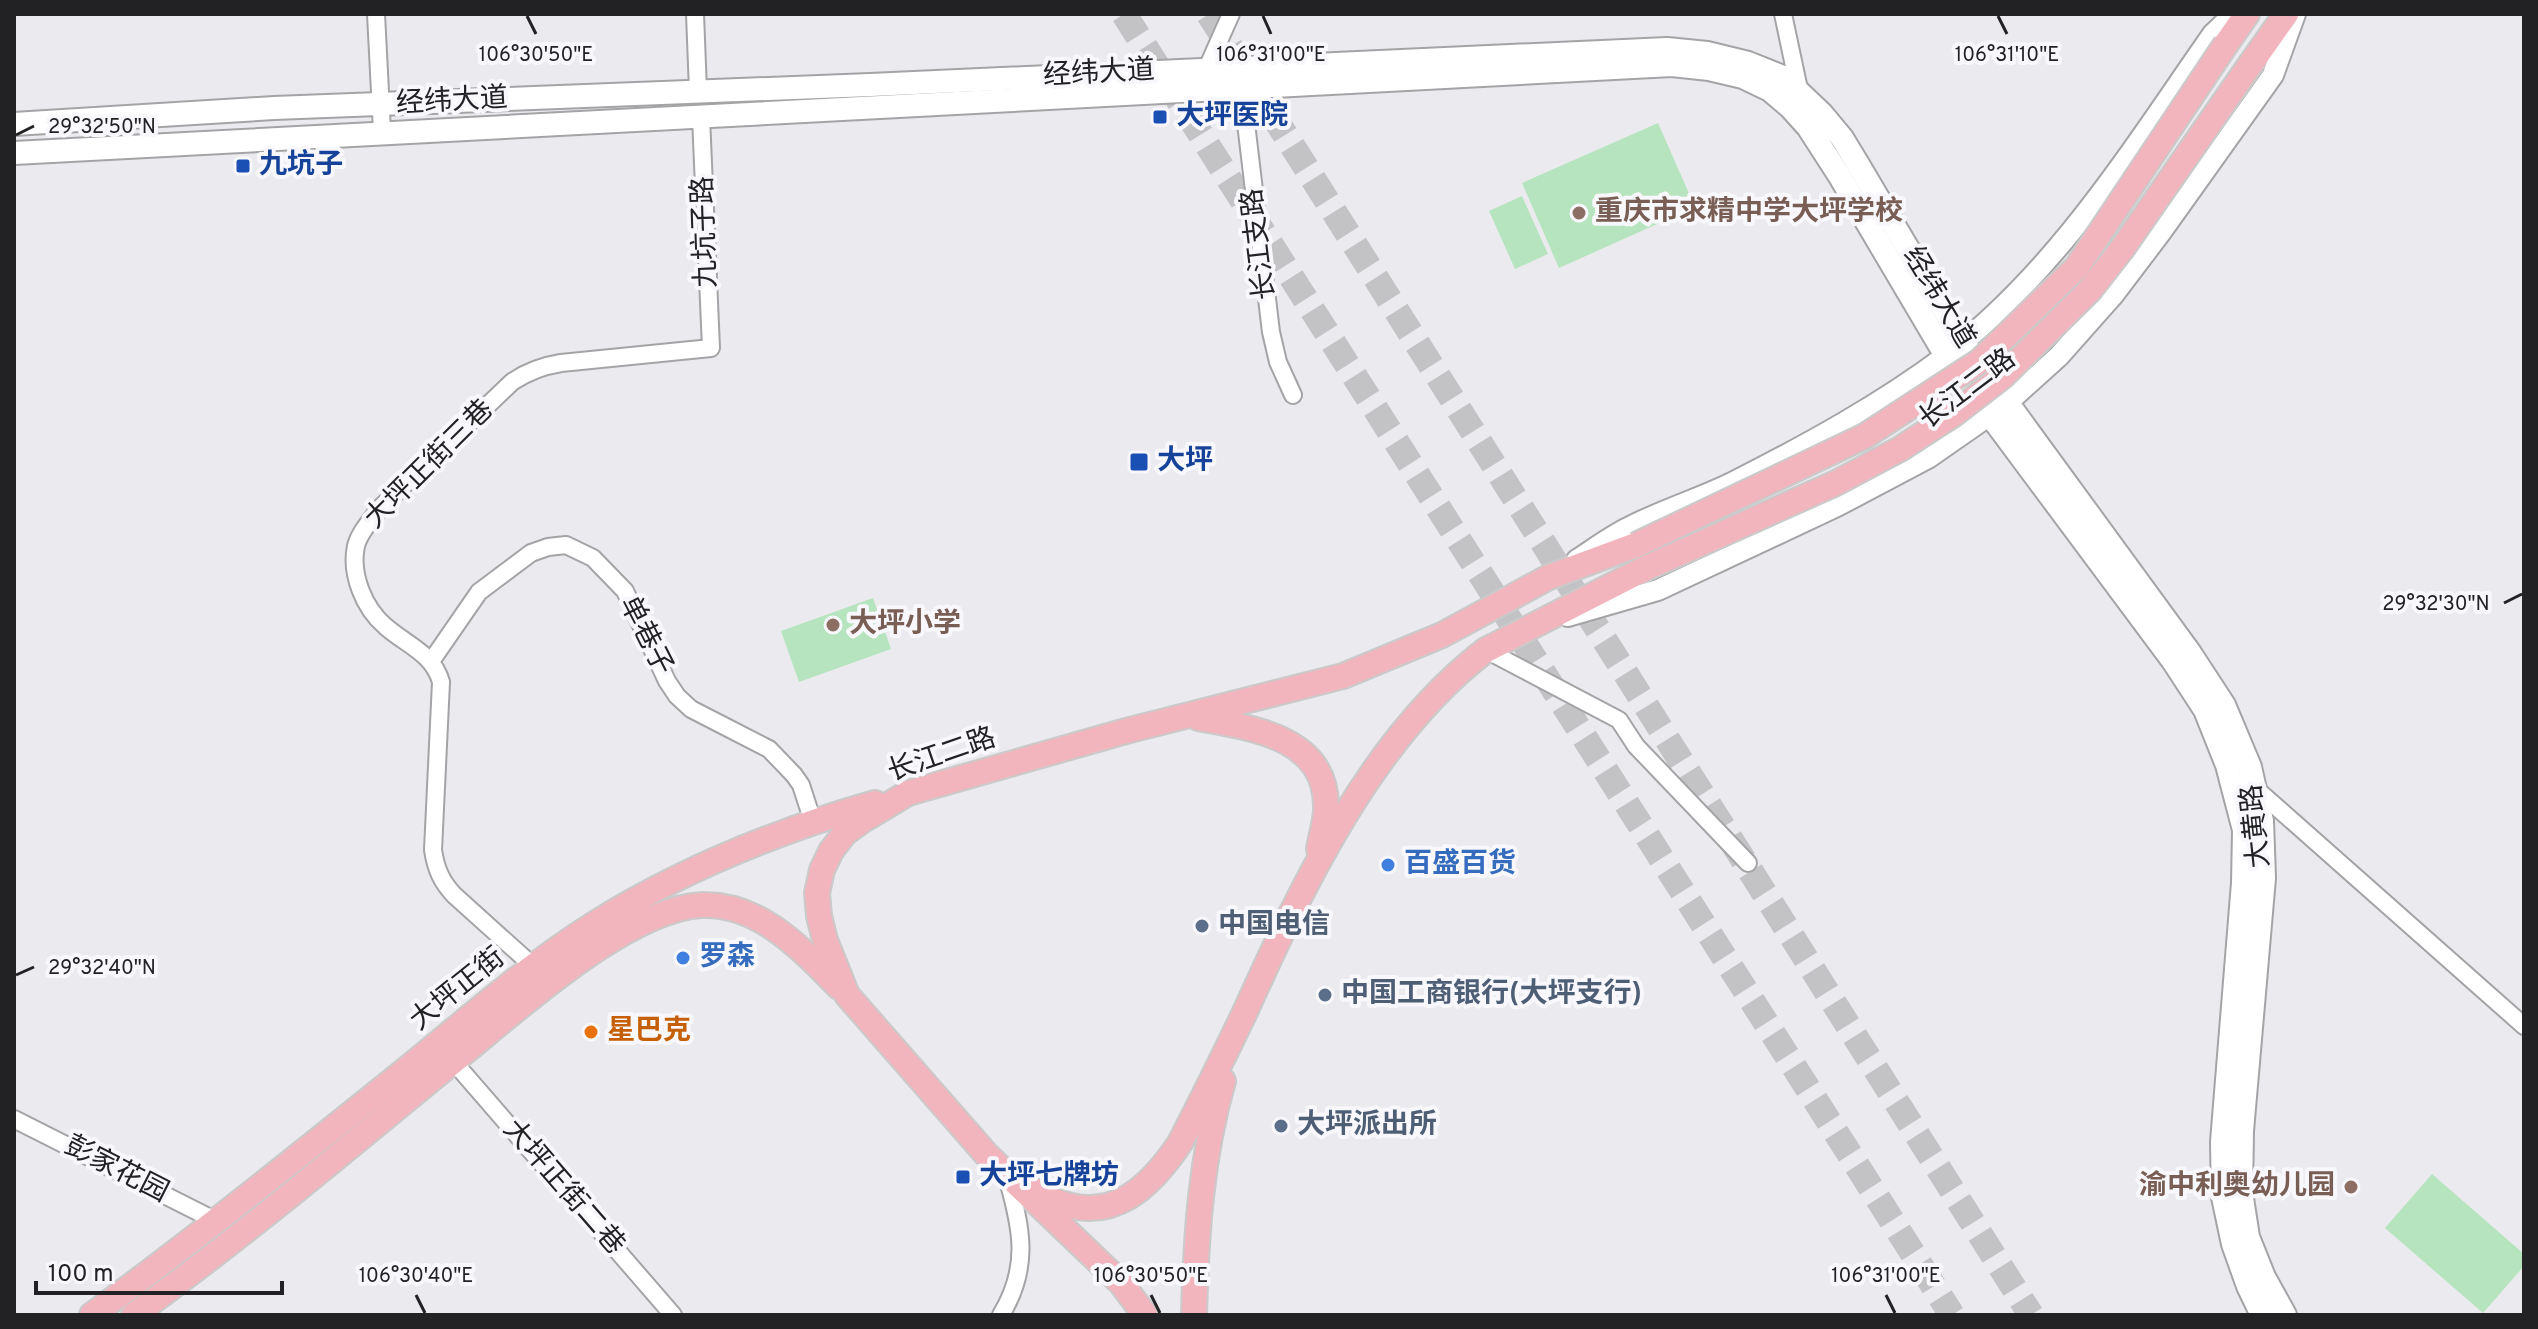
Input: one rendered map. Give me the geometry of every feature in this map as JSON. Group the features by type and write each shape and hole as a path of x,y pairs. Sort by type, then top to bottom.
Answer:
{"main road":[{"name":"长江二路","path":"1145,1315 1121,1283 1007,1176 847,995 825,940 817,893 822,870 845,833 908,793 1343,676 1387,660 1442,635 1549,577 1636,545 1865,436 1980,361 2077,267 2247,14"},
{"name":"长江二路","path":"1007,1176 1057,1202 1091,1208 1111,1205 1130,1197 1148,1184 1163,1169 1180,1143 1316,863 1354,800 1429,700 1486,650 1646,568 1836,483 1900,449 1954,414 2003,376 2050,331 2122,249 2286,14"},
{"name":"经纬大道","path":"14,124 274,108 382,106 1207,68 1667,49 1707,53 1748,63 1783,77 1799,90 1842,138 1955,349"},
{"name":"经纬大道","path":"14,153 382,131 1242,90 1672,65 1709,69 1743,77 1770,90 1808,127 1955,349 2000,410"},
{"name":"大黄路","path":"2000,410 2190,653 2224,705 2250,767 2244,789 2243,883 2222,1142 2223,1197 2233,1244 2262,1315"},
{"name":"长江二路","path":"1189,716 1256,729 1305,753 1321,778 1327,805 1316,863"},
{"name":"大黄路","path":"2244,789 2262,821 2264,878 2242,1131 2241,1192 2248,1237 2284,1315"},
{"name":"大坪正街","path":"92,1315 218,1222 534,967 592,926 637,899 727,856 813,822 908,793"},
{"name":"大坪正街","path":"134,1315 234,1242 548,984 621,935 654,918 702,905 724,907 765,923 800,947 847,995"},
{"name":"长江二路","path":"1194,1315 1205,1158 1215,1110 1244,1014"}],"street":[{"path":"376,14 382,131"},
{"path":"695,14 698,91"},
{"path":"1207,68 1231,14"},
{"path":"1783,14 1808,127"},
{"name":"长江二路","path":"1549,577 1629,527 1732,483 1828,431 1910,381 1955,349 2017,293 2060,247 2213,34 2234,14"},
{"name":"长江二路","path":"1526,628 1658,590 1837,506 1928,458 2000,410 2059,356 2123,281 2273,75 2295,14"},
{"name":"长江支路","path":"1242,90 1271,332 1278,362 1293,395"},
{"name":"九坑子路","path":"701,117 711,348"},
{"path":"2017,293 2008,310 2007,327 2012,342 2028,355 2059,356"},
{"name":"大坪正街三巷","path":"432,660 383,625 367,603 359,584 354,566 357,544 379,509 512,382 527,372 561,363 711,348"},
{"name":"单巷子","path":"432,660 479,592 531,553 566,545 593,558 625,591 677,696 691,709 769,749 801,785 813,822"},
{"path":"1486,650 1619,720 1636,746 1748,863"},
{"path":"432,660 441,682 433,850 436,868 442,882 454,895 534,967"},
{"path":"2244,789 2524,1026"},
{"name":"大坪正街二巷","path":"453,1061 673,1315"},
{"name":"彭家花园","path":"14,1119 218,1222"},
{"path":"1001,1315 1012,1297 1021,1254 1018,1216 1007,1176"}],"green space":[{"path":"1658,123 1695,207 1559,268 1522,183"},
{"path":"1522,196 1548,254 1515,269 1489,211"},
{"path":"873,598 891,649 799,682 781,631"},
{"path":"2432,1174 2524,1254 2524,1266 2483,1313 2385,1228"}],"tunnel":[{"path":"1124,14 1952,1315"},
{"path":"1209,14 2031,1315"}],"place":[{"name":"大坪医院","path":"1160,117"},
{"name":"九坑子","path":"243,166"},
{"name":"重庆市求精中学大坪学校","path":"1579,213"},
{"name":"大坪","path":"1139,462"},
{"name":"大坪小学","path":"833,625"},
{"name":"百盛百货","path":"1388,865"},
{"name":"中国电信","path":"1202,926"},
{"name":"罗森","path":"683,958"},
{"name":"中国工商银行(大坪支行)","path":"1325,995"},
{"name":"星巴克","path":"591,1032"},
{"name":"大坪派出所","path":"1281,1126"},
{"name":"大坪七牌坊","path":"963,1177"},
{"name":"渝中利奥幼儿园","path":"2351,1187"}]}
